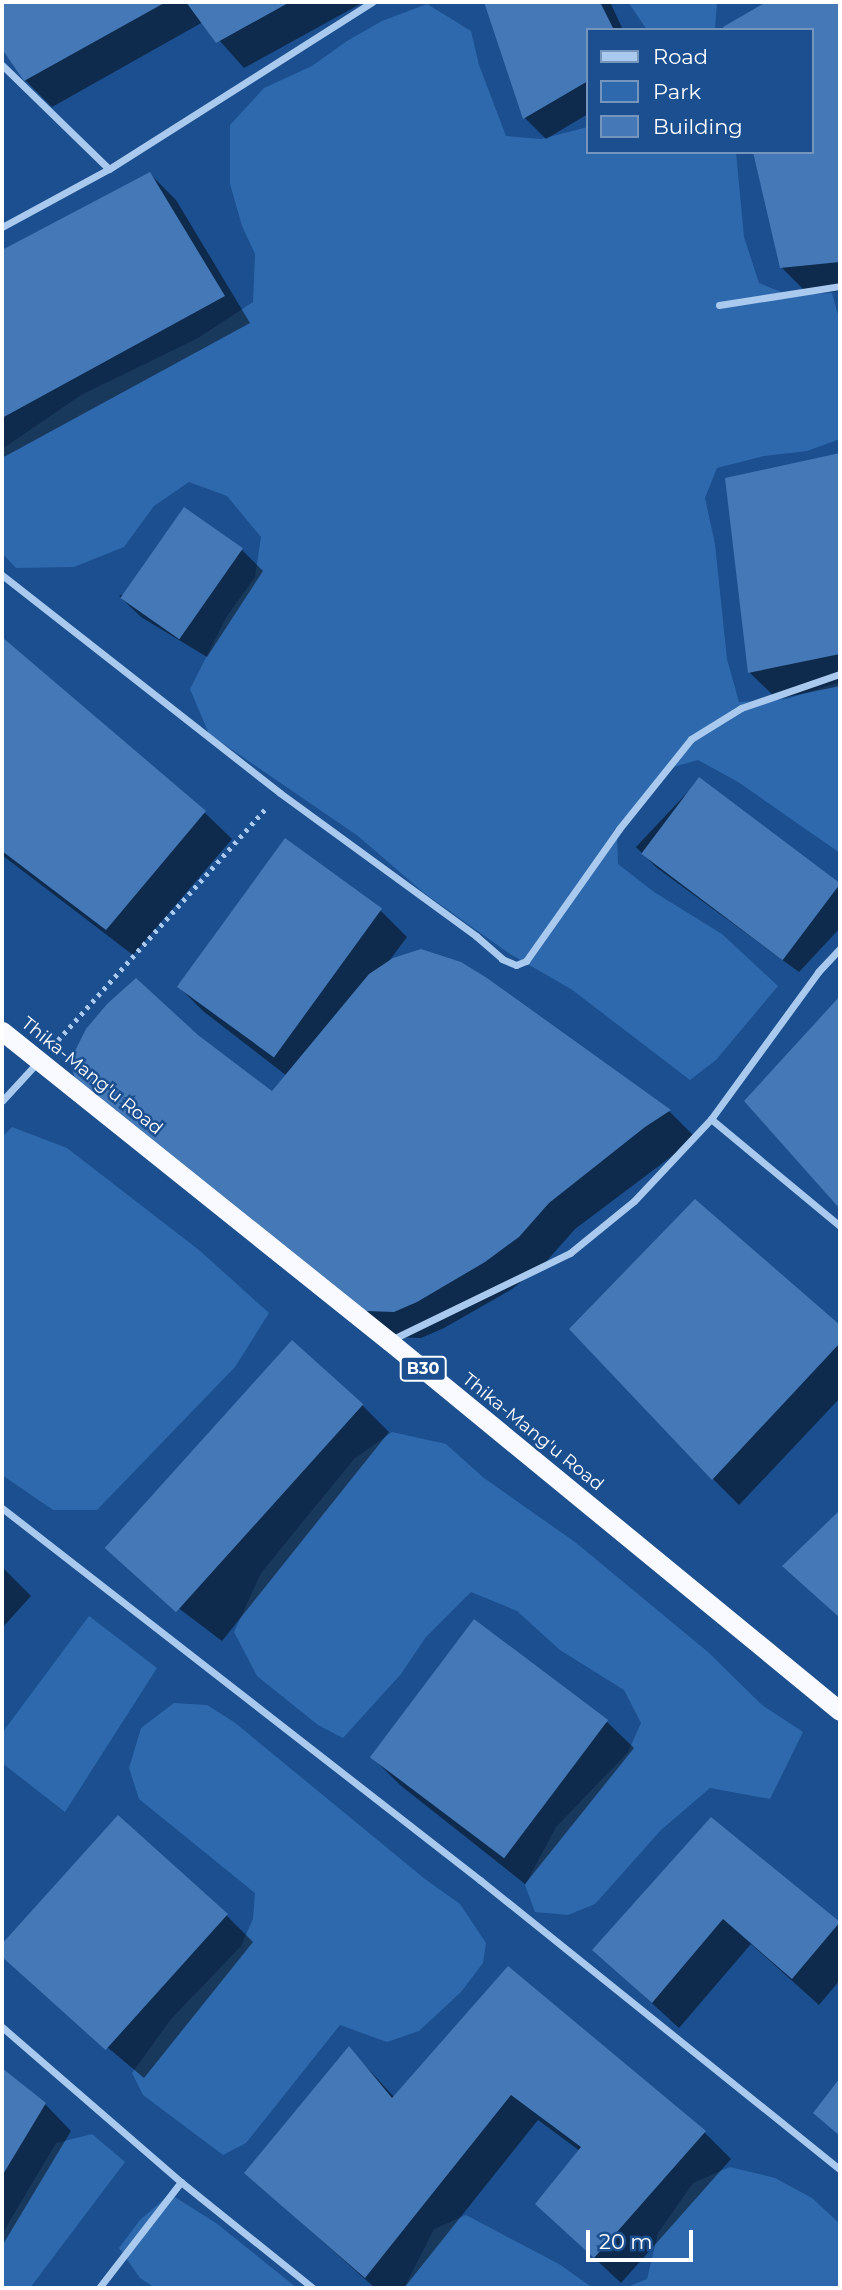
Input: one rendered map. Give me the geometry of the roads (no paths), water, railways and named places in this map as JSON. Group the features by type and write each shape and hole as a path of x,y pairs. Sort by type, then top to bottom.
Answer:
{"highway":[{"name":"Thika-Mang'u Road","path":"2,1031 389,1341 840,1711"}],"street":[{"path":"2,226 109,169 372,2"},
{"path":"2,65 109,169"},
{"path":"719,305 840,286"},
{"path":"2,576 279,793 476,936 502,959 522,965 619,829 691,739 741,708 840,674"},
{"path":"389,1341 570,1253 634,1201 711,1119 818,972 840,948"},
{"path":"2,1101 39,1061"},
{"path":"711,1119 840,1226"},
{"path":"2,1508 480,1881 840,2169"},
{"path":"2,2027 181,2182 313,2288"},
{"path":"99,2288 181,2182"}]}
